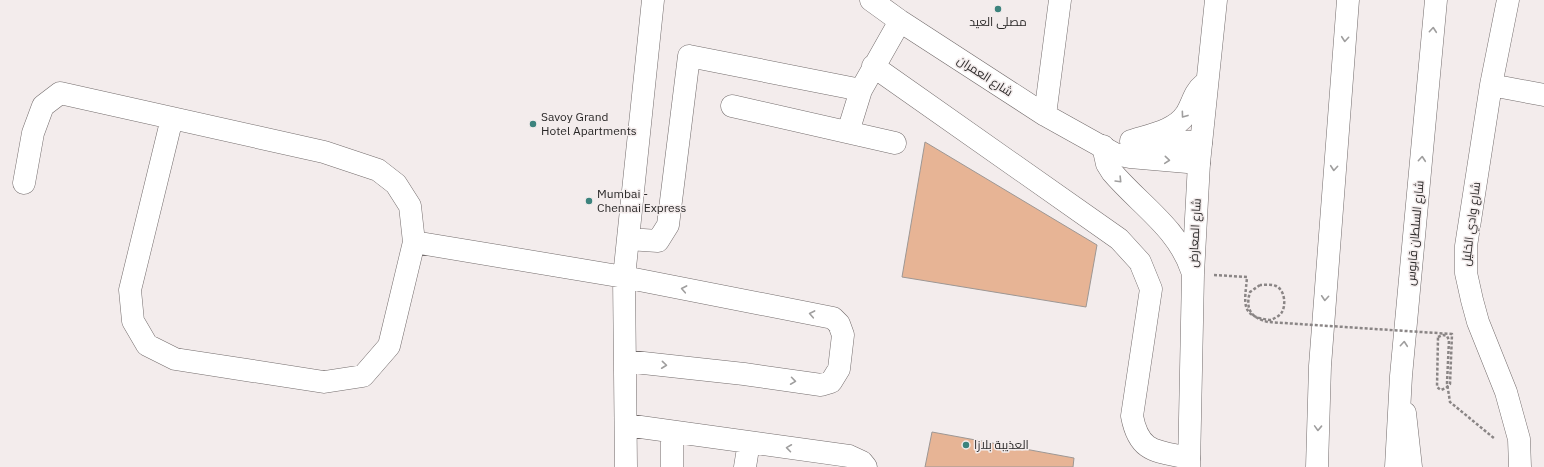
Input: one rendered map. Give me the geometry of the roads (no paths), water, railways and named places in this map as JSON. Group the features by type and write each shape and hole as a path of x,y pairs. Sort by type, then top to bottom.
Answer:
{"main road":[{"path":"626,467 624,277 653,0"},
{"name":"شارع العمران","path":"871,0 900,21 1046,115 1122,156 1199,163"},
{"path":"1046,115 1060,0"},
{"name":"شارع المعارض","path":"1189,462 1193,274 1199,163 1206,84 1216,0"},
{"path":"1317,467 1321,358 1348,0"},
{"name":"شارع السلطان قابوس","path":"1396,467 1401,376 1436,0"},
{"name":"شارع وادي الخليل","path":"1508,0 1491,85 1466,246 1466,273 1478,322 1506,392 1519,439 1520,463"},
{"path":"848,132 861,90 873,66 900,21"},
{"path":"628,239 658,241 668,225 689,56 861,90"},
{"path":"873,66 1119,239 1140,262 1151,289 1132,416 1135,432 1146,446 1158,452 1189,462"},
{"path":"1193,274 1187,256 1176,238 1163,222 1112,172 1107,164 1103,146 1131,140 1170,128 1178,123 1184,116 1198,90 1206,84"},
{"path":"1491,85 1544,95"},
{"path":"24,183 33,133 43,106 60,93 172,118 324,152 378,170 396,184 410,206 414,242 389,346 363,376 324,382 175,359 147,345 133,321 130,290 172,118"},
{"path":"732,106 895,143"},
{"path":"1131,140 1201,142"},
{"path":"414,242 624,277 833,318 840,324 843,335 839,369 831,382 820,385 744,374 625,361"},
{"path":"1401,376 1411,467"},
{"path":"626,425 749,442 810,459 849,456 862,462 866,467"},
{"path":"672,432 672,467"},
{"path":"745,467 749,442"}],"place":[{"name":"مصلى العيد","path":"998,9"},
{"name":"Savoy Grand Hotel Apartments","path":"533,124"},
{"name":"Mumbai - Chennai Express","path":"589,201"},
{"name":"العذيبة بلازا","path":"966,445"}]}
